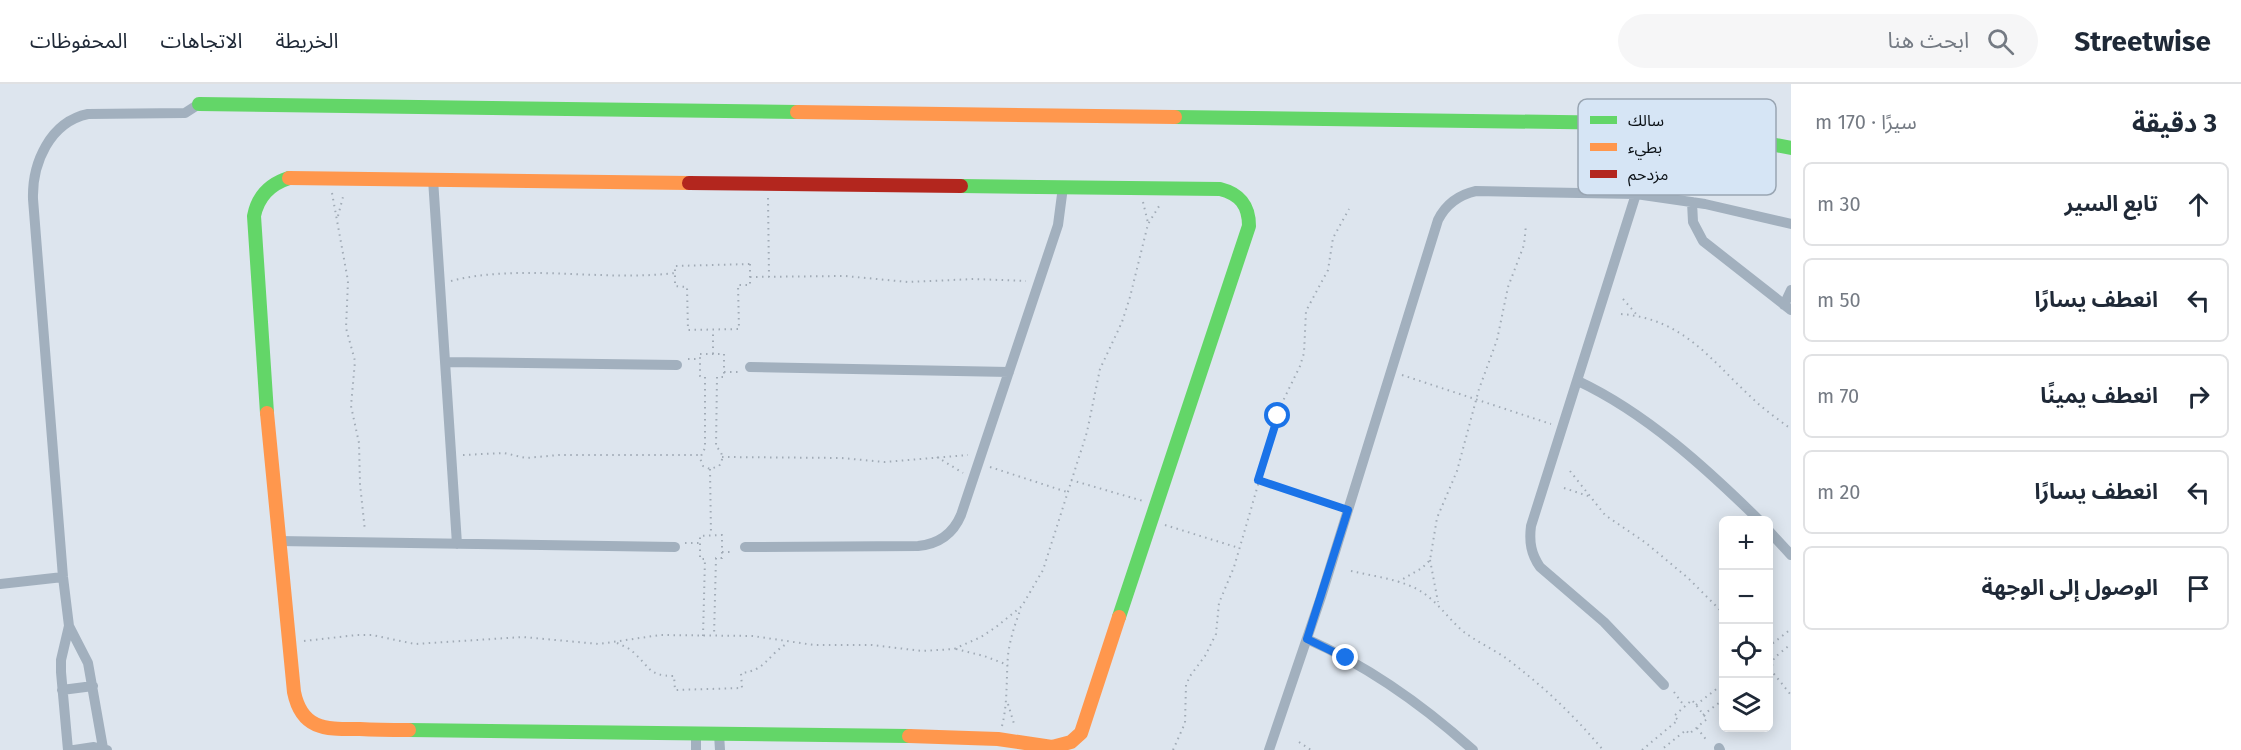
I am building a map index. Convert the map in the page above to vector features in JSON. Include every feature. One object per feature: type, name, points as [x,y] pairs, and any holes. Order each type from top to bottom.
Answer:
[{"type":"street","points":[[68,750],[61,660],[69,626],[63,577],[33,199],[36,171],[55,132],[73,118],[88,114],[185,113],[200,104],[1578,122]]},
{"type":"street","points":[[1776,145],[1791,148]]},
{"type":"street","points":[[330,178],[1140,188],[1228,191],[1242,199],[1250,219],[1245,237],[1081,733],[1071,742],[1058,746],[998,739],[937,736],[328,729],[313,725],[302,714],[295,700],[278,541],[258,299],[254,208],[262,193],[282,180],[330,178]]},
{"type":"street","points":[[432,179],[457,544]]},
{"type":"street","points":[[746,547],[927,545],[942,539],[954,528],[961,515],[1058,225],[1063,187]]},
{"type":"street","points":[[1269,750],[1307,639],[1442,212],[1454,199],[1476,191],[1578,193]]},
{"type":"street","points":[[1636,195],[1531,526],[1532,551],[1546,573],[1604,622],[1664,685]]},
{"type":"street","points":[[1643,195],[1739,210],[1791,224]]},
{"type":"street","points":[[1692,202],[1693,222],[1703,241],[1788,307],[1791,290]]},
{"type":"street","points":[[445,362],[677,365]]},
{"type":"street","points":[[750,367],[1009,372]]},
{"type":"street","points":[[1578,381],[1616,401],[1664,437],[1716,479],[1755,516]]},
{"type":"street","points":[[1773,535],[1791,555]]},
{"type":"street","points":[[278,541],[675,547]]},
{"type":"street","points":[[0,584],[63,577]]},
{"type":"street","points":[[69,626],[86,656],[105,749],[85,747],[74,750]]},
{"type":"street","points":[[1307,639],[1333,650],[1386,683],[1430,714],[1473,750]]},
{"type":"street","points":[[63,690],[93,686]]},
{"type":"street","points":[[696,734],[696,750]]},
{"type":"street","points":[[719,734],[720,750]]},
{"type":"path","points":[[330,178],[348,281],[346,328],[355,361],[351,406],[359,443],[360,484],[367,543]]},
{"type":"path","points":[[337,218],[348,178]]},
{"type":"path","points":[[768,183],[769,277]]},
{"type":"path","points":[[1140,188],[1148,224]]},
{"type":"path","points":[[1173,750],[1185,723],[1186,685],[1205,657],[1216,634],[1219,603],[1239,548],[1282,402],[1304,353],[1306,311],[1328,270],[1332,238],[1348,209]]},
{"type":"path","points":[[1438,603],[1430,560],[1437,518],[1457,471],[1476,399],[1497,340],[1508,287],[1524,244],[1526,225]]},
{"type":"path","points":[[750,264],[750,285],[738,285],[740,329],[688,330],[687,287],[675,286],[675,273],[675,266],[750,264]]},
{"type":"path","points":[[440,284],[472,276],[601,273],[648,276],[675,273]]},
{"type":"path","points":[[750,278],[845,276],[908,282],[974,279],[1039,282]]},
{"type":"path","points":[[1623,299],[1637,315]]},
{"type":"path","points":[[1621,314],[1637,315],[1677,330],[1693,341],[1752,399],[1791,429]]},
{"type":"path","points":[[713,330],[713,354]]},
{"type":"path","points":[[700,455],[705,448],[705,377],[700,376],[700,354],[724,354],[724,377],[717,377],[716,447],[723,457]]},
{"type":"path","points":[[1391,372],[1563,428]]},
{"type":"path","points":[[451,456],[493,453],[526,458],[559,455],[700,455]]},
{"type":"path","points":[[700,455],[703,465],[710,469],[719,466],[723,457]]},
{"type":"path","points":[[723,457],[842,458],[884,462],[938,457],[980,459],[1067,492]]},
{"type":"path","points":[[938,457],[973,480]]},
{"type":"path","points":[[710,469],[711,536]]},
{"type":"path","points":[[1570,471],[1605,515],[1646,543],[1719,609]]},
{"type":"path","points":[[1071,480],[1157,505]]},
{"type":"path","points":[[1258,480],[1348,510]]},
{"type":"path","points":[[1563,488],[1588,496]]},
{"type":"path","points":[[1152,521],[1239,548]]},
{"type":"path","points":[[703,636],[705,559],[700,559],[700,536],[722,535],[722,558],[716,558],[714,636]]},
{"type":"path","points":[[1398,582],[1422,568],[1430,560]]},
{"type":"path","points":[[1351,571],[1398,582],[1419,590],[1438,603],[1462,630],[1543,687],[1583,726],[1603,750]]},
{"type":"path","points":[[998,739],[1007,701],[1012,633],[1022,606]]},
{"type":"path","points":[[1773,643],[1791,629]]},
{"type":"path","points":[[615,642],[635,653],[650,671],[661,676],[674,676],[675,690],[742,688],[741,673],[753,672],[761,668],[774,653],[789,643]]},
{"type":"path","points":[[1773,660],[1791,644]]},
{"type":"path","points":[[954,649],[984,656],[1008,665]]},
{"type":"path","points":[[1773,675],[1791,695]]},
{"type":"path","points":[[1696,705],[1719,687]]},
{"type":"path","points":[[1641,750],[1678,720],[1674,716],[1692,700],[1707,719],[1689,734],[1686,730],[1661,750]]},
{"type":"path","points":[[1007,701],[1019,741]]},
{"type":"path","points":[[1703,715],[1719,703]]},
{"type":"path","points":[[1697,728],[1716,747]]},
{"type":"path","points":[[1299,742],[1311,750]]},
{"type":"traffic: fast","points":[[199,104],[797,112]]},
{"type":"traffic: fast","points":[[1175,117],[1578,122]]},
{"type":"traffic: fast","points":[[1776,145],[1791,148]]},
{"type":"traffic: fast","points":[[267,413],[254,216],[258,202],[266,192],[289,178]]},
{"type":"traffic: fast","points":[[961,186],[1220,189],[1238,197],[1245,206],[1249,226],[1119,617]]},
{"type":"traffic: fast","points":[[409,730],[909,736]]},
{"type":"traffic: slow","points":[[797,112],[1175,117]]},
{"type":"traffic: slow","points":[[289,178],[689,183]]},
{"type":"traffic: slow","points":[[267,413],[294,692],[298,705],[310,721],[327,728],[409,730]]},
{"type":"traffic: slow","points":[[909,736],[998,739],[1052,747],[1071,742],[1081,733],[1119,617]]},
{"type":"traffic: jam","points":[[689,183],[961,186]]},
{"type":"route","points":[[1278,416],[1258,480],[1348,510],[1307,639],[1346,658]]}]
